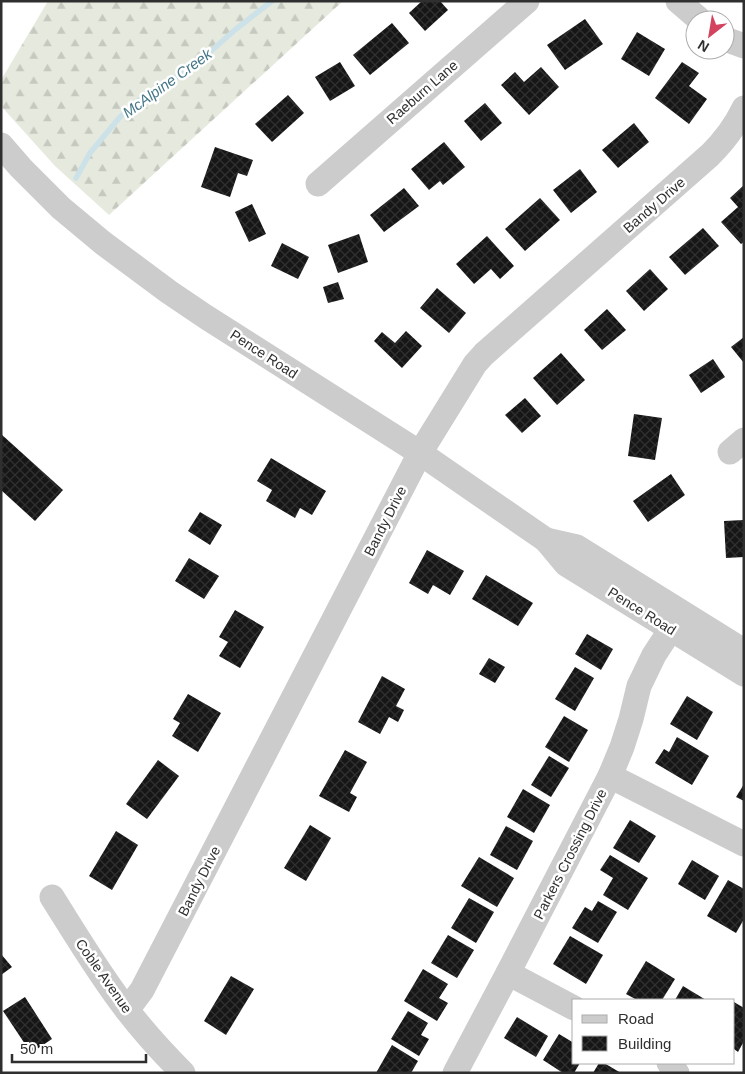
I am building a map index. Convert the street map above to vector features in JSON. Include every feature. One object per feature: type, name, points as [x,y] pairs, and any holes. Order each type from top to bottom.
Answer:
[{"type":"street","name":"Raeburn Lane","points":[[318,184],[527,1]]},
{"type":"street","points":[[678,1],[688,10]]},
{"type":"street","name":"Bandy Drive","points":[[127,1010],[142,990],[420,453],[475,364],[710,155],[726,139],[744,108]]},
{"type":"street","name":"Pence Road","points":[[1,145],[61,208],[103,243],[169,292],[420,453],[546,540],[566,564],[744,674]]},
{"type":"street","name":"Pence Road","points":[[546,540],[577,547],[744,651]]},
{"type":"street","name":"Parkers Crossing Drive","points":[[454,1073],[508,974],[610,776],[622,748],[639,686],[654,655],[671,629]]},
{"type":"street","points":[[610,776],[744,844]]},
{"type":"street","name":"Coble Avenue","points":[[52,897],[94,965],[127,1010],[183,1073]]},
{"type":"street","points":[[508,974],[572,1007]]},
{"type":"green space","points":[[48,1],[343,1],[109,215],[55,166],[1,106],[1,80]]},
{"type":"building","points":[[422,1],[440,1],[448,10],[425,31],[409,13]]},
{"type":"building","points":[[585,19],[603,44],[565,70],[547,45]]},
{"type":"building","points":[[392,23],[409,43],[370,75],[353,55]]},
{"type":"building","points":[[637,32],[665,49],[649,76],[621,59]]},
{"type":"building","points":[[340,62],[355,86],[330,101],[315,77]]},
{"type":"building","points":[[682,62],[699,73],[689,86],[707,99],[689,124],[655,98]]},
{"type":"building","points":[[541,67],[559,87],[529,115],[501,85],[515,72],[524,82]]},
{"type":"building","points":[[288,95],[304,113],[272,142],[255,124]]},
{"type":"building","points":[[485,103],[502,123],[481,141],[464,121]]},
{"type":"building","points":[[634,123],[649,142],[618,168],[602,150]]},
{"type":"building","points":[[444,142],[465,167],[443,185],[440,181],[429,190],[411,169]]},
{"type":"building","points":[[215,147],[253,160],[247,176],[238,173],[230,197],[201,187]]},
{"type":"building","points":[[580,169],[597,192],[571,213],[553,190]]},
{"type":"building","points":[[744,185],[744,242],[741,244],[721,222],[738,207],[730,198]]},
{"type":"building","points":[[404,188],[419,206],[384,232],[370,215]]},
{"type":"building","points":[[540,198],[560,220],[525,251],[505,229]]},
{"type":"building","points":[[252,204],[266,234],[249,242],[235,212]]},
{"type":"building","points":[[703,228],[719,246],[685,275],[669,257]]},
{"type":"building","points":[[359,234],[368,262],[338,273],[328,245]]},
{"type":"building","points":[[487,236],[514,266],[500,279],[491,269],[474,284],[456,264]]},
{"type":"building","points":[[282,243],[309,257],[298,279],[271,266]]},
{"type":"building","points":[[650,269],[668,289],[644,311],[626,291]]},
{"type":"building","points":[[338,282],[344,299],[328,303],[323,287]]},
{"type":"building","points":[[437,288],[466,313],[449,333],[420,308]]},
{"type":"building","points":[[607,309],[626,330],[602,350],[584,330]]},
{"type":"building","points":[[406,331],[422,346],[402,368],[374,341],[382,332],[395,343]]},
{"type":"building","points":[[744,337],[744,363],[731,347]]},
{"type":"building","points":[[561,353],[585,380],[557,405],[533,378]]},
{"type":"building","points":[[713,359],[725,377],[701,393],[689,375]]},
{"type":"building","points":[[525,398],[541,416],[522,433],[505,415]]},
{"type":"building","points":[[634,414],[662,418],[655,460],[628,456]]},
{"type":"building","points":[[1,434],[63,490],[35,521],[1,490]]},
{"type":"building","points":[[271,458],[326,491],[312,515],[300,508],[295,518],[266,501],[272,490],[257,481]]},
{"type":"building","points":[[671,474],[685,495],[648,522],[633,501]]},
{"type":"building","points":[[200,512],[222,525],[210,545],[188,531]]},
{"type":"building","points":[[744,520],[744,557],[726,558],[724,521]]},
{"type":"building","points":[[427,550],[464,571],[450,595],[433,585],[428,594],[409,583]]},
{"type":"building","points":[[189,558],[219,576],[204,599],[175,581]]},
{"type":"building","points":[[486,575],[533,603],[518,626],[472,599]]},
{"type":"building","points":[[235,610],[264,627],[240,668],[219,656],[228,642],[219,637]]},
{"type":"building","points":[[587,634],[613,649],[601,670],[575,654]]},
{"type":"building","points":[[489,658],[505,667],[495,683],[479,674]]},
{"type":"building","points":[[575,667],[594,678],[575,711],[555,699]]},
{"type":"building","points":[[382,676],[405,689],[396,706],[404,710],[398,722],[389,717],[380,734],[358,722]]},
{"type":"building","points":[[188,694],[221,713],[198,752],[172,736],[180,723],[173,719]]},
{"type":"building","points":[[687,696],[713,712],[697,740],[670,724]]},
{"type":"building","points":[[564,716],[588,730],[569,762],[545,747]]},
{"type":"building","points":[[677,737],[709,756],[692,785],[655,763],[664,749],[669,752]]},
{"type":"building","points":[[345,750],[367,762],[350,793],[357,797],[349,812],[319,796]]},
{"type":"building","points":[[549,756],[569,768],[551,797],[531,785]]},
{"type":"building","points":[[158,760],[179,776],[147,819],[126,804]]},
{"type":"building","points":[[744,784],[744,801],[736,797]]},
{"type":"building","points":[[523,789],[550,805],[534,833],[507,817]]},
{"type":"building","points":[[630,820],[656,836],[639,863],[613,848]]},
{"type":"building","points":[[310,825],[331,838],[306,881],[284,868]]},
{"type":"building","points":[[506,826],[533,841],[517,870],[490,855]]},
{"type":"building","points":[[116,831],[138,845],[112,890],[89,876]]},
{"type":"building","points":[[610,855],[648,878],[628,910],[603,895],[613,878],[600,870]]},
{"type":"building","points":[[479,857],[514,878],[497,907],[461,886]]},
{"type":"building","points":[[692,860],[719,876],[705,900],[678,884]]},
{"type":"building","points":[[728,880],[744,889],[744,919],[736,933],[707,916]]},
{"type":"building","points":[[469,898],[494,912],[476,943],[451,928]]},
{"type":"building","points":[[598,901],[617,912],[598,943],[572,928],[585,907],[592,911]]},
{"type":"building","points":[[448,935],[474,950],[457,978],[431,963]]},
{"type":"building","points":[[570,936],[603,955],[586,984],[553,964]]},
{"type":"building","points":[[1,954],[12,967],[1,975]]},
{"type":"building","points":[[646,961],[675,979],[663,999],[635,999],[626,994]]},
{"type":"building","points":[[423,969],[448,984],[439,998],[448,1003],[437,1021],[404,1001]]},
{"type":"building","points":[[231,976],[254,989],[226,1035],[204,1021]]},
{"type":"building","points":[[683,986],[704,999],[676,999]]},
{"type":"building","points":[[25,997],[52,1039],[31,1053],[3,1011]]},
{"type":"building","points":[[735,1003],[744,1008],[744,1041],[738,1052],[735,1050]]},
{"type":"building","points":[[408,1011],[428,1023],[421,1035],[429,1039],[419,1056],[391,1039]]},
{"type":"building","points":[[517,1017],[548,1036],[536,1057],[504,1038]]},
{"type":"building","points":[[559,1034],[572,1042],[572,1064],[579,1064],[574,1073],[563,1073],[543,1060]]},
{"type":"building","points":[[392,1045],[418,1061],[411,1073],[376,1073]]},
{"type":"building","points":[[598,1064],[606,1064],[621,1073],[593,1073]]},
{"type":"waterway","name":"McAlpine Creek","points":[[76,178],[90,153],[119,118],[139,100],[194,66],[236,29],[272,1]]}]
